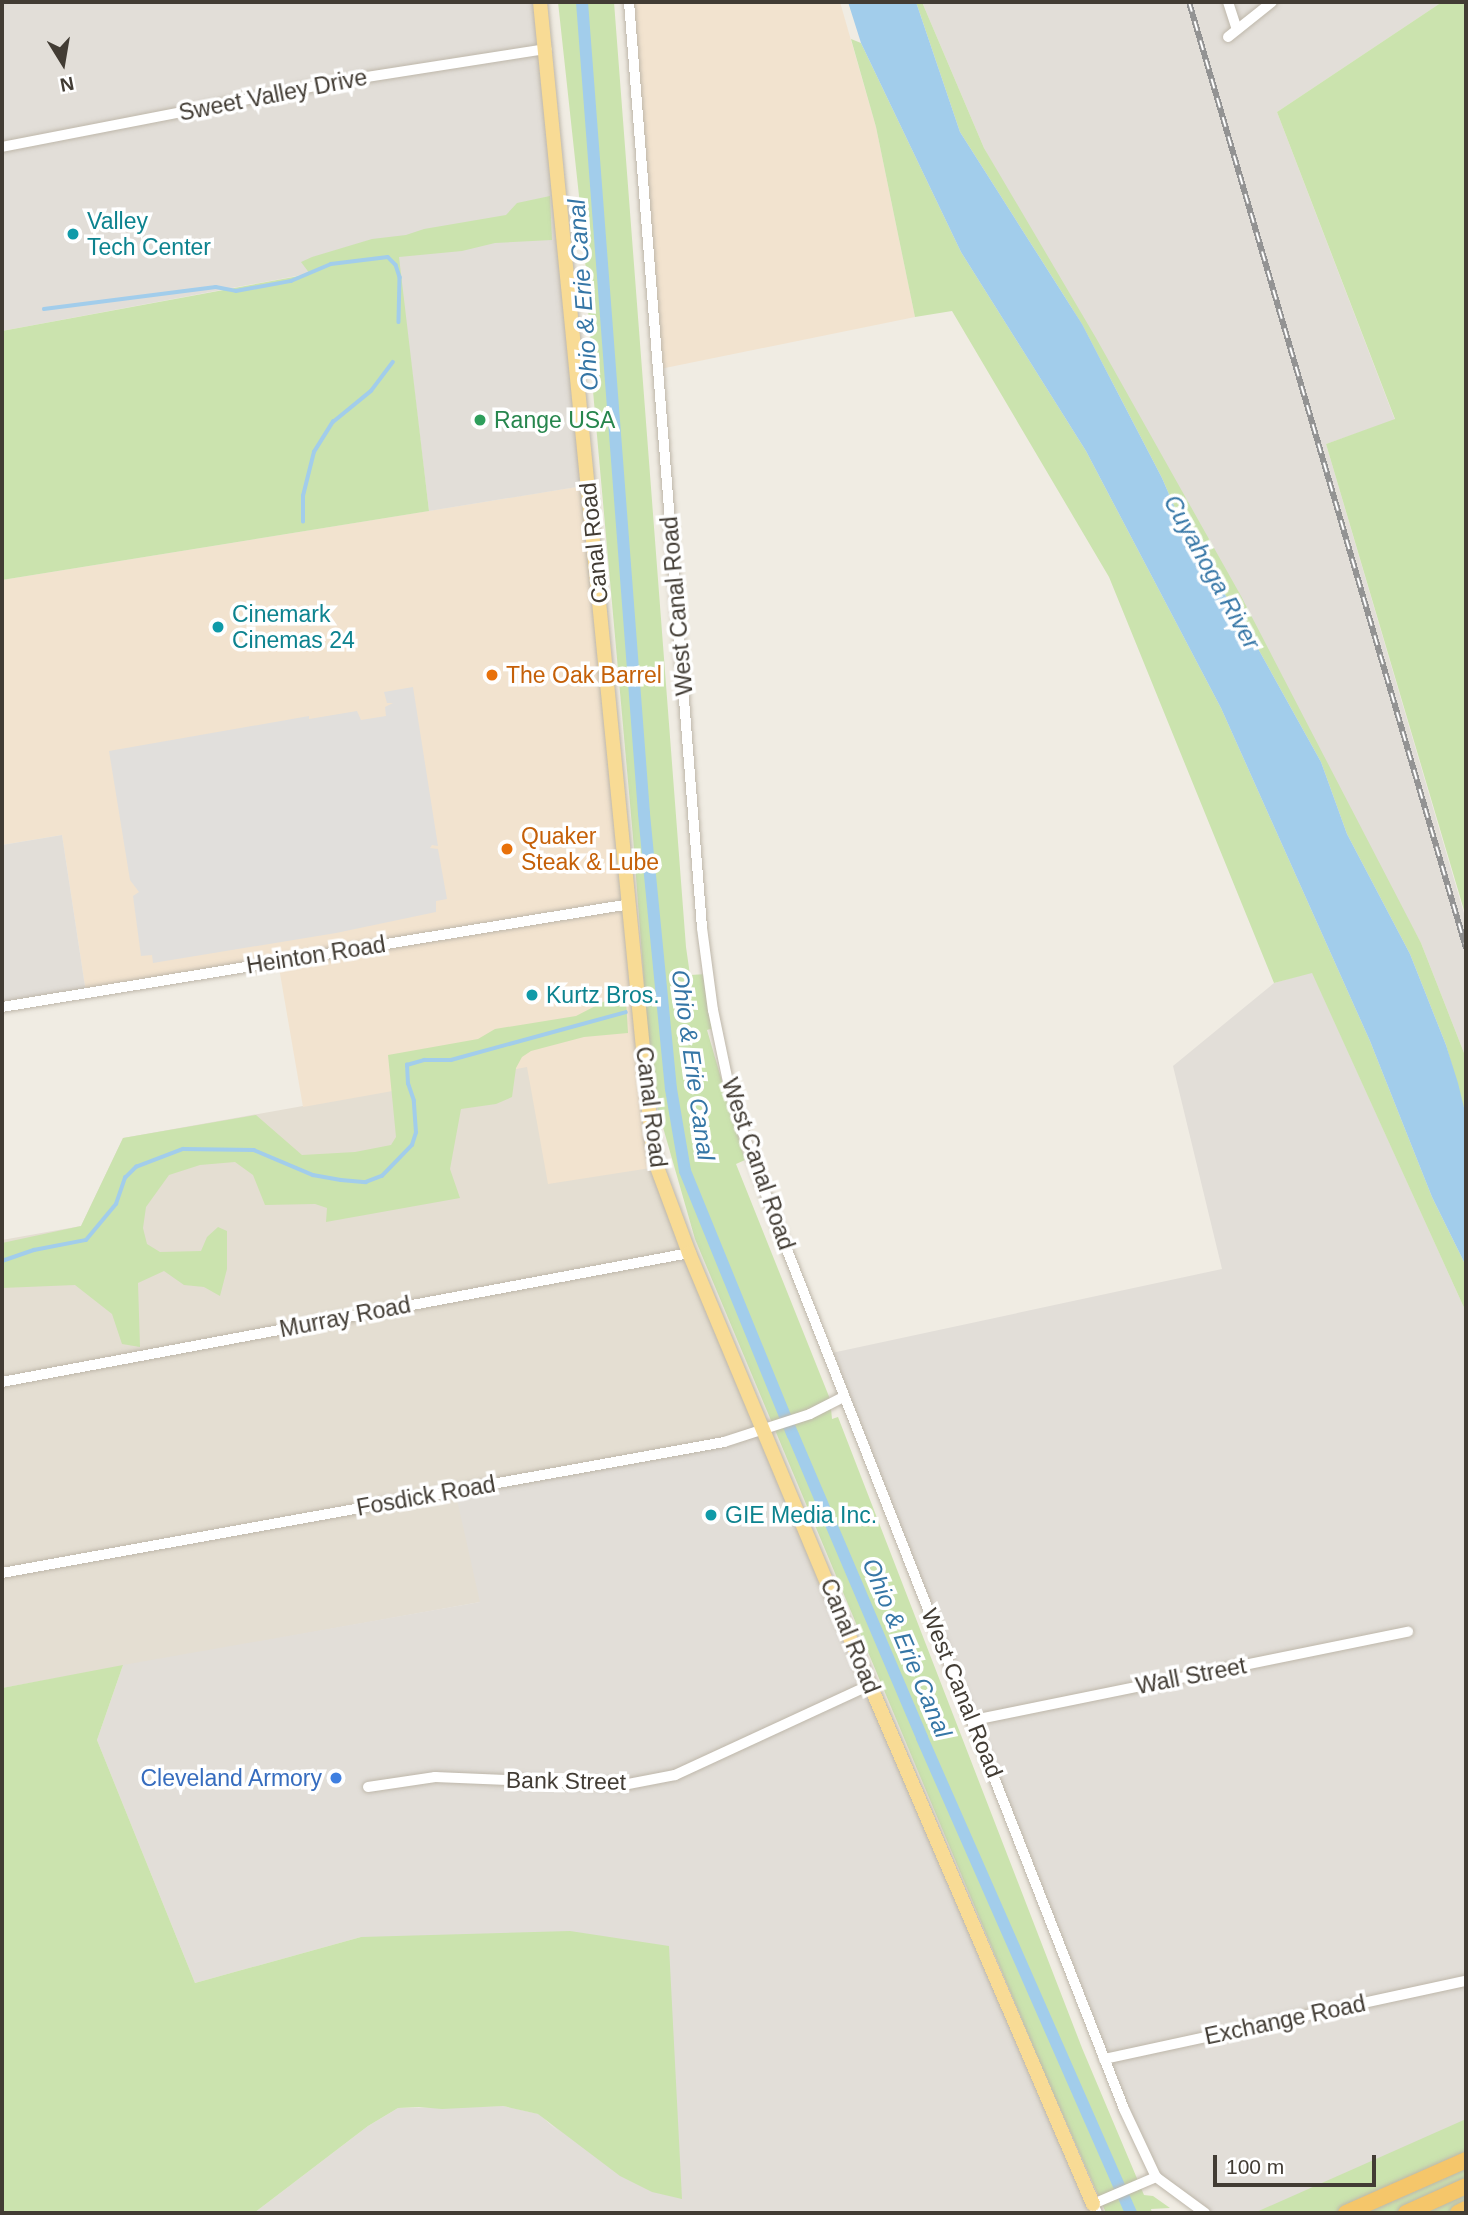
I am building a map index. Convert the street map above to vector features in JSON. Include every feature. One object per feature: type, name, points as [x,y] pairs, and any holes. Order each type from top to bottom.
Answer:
[{"type":"highway","points":[[1346,2213],[1466,2160]]},
{"type":"highway","points":[[1406,2213],[1466,2186]]},
{"type":"highway","points":[[1458,2213],[1466,2209]]},
{"type":"main road","name":"Canal Road","points":[[540,2],[652,1141],[661,1184],[870,1685],[1095,2209]]},
{"type":"street","name":"West Canal Road","points":[[629,2],[702,918],[713,1010],[743,1133],[1104,2059],[1156,2177],[1205,2213]]},
{"type":"street","points":[[1228,2],[1232,34],[1272,2]]},
{"type":"street","name":"Sweet Valley Drive","points":[[2,147],[335,82],[546,49]]},
{"type":"street","name":"Heinton Road","points":[[2,1007],[630,904]]},
{"type":"street","name":"Murray Road","points":[[2,1382],[689,1253]]},
{"type":"street","name":"Fosdick Road","points":[[2,1573],[724,1442],[779,1425],[844,1397]]},
{"type":"street","name":"Wall Street","points":[[974,1720],[1408,1632]]},
{"type":"street","name":"Bank Street","points":[[368,1787],[435,1777],[623,1785],[675,1775],[870,1685]]},
{"type":"street","name":"Exchange Road","points":[[1104,2059],[1466,1981]]},
{"type":"street","points":[[1095,2209],[1118,2194],[1156,2177]]},
{"type":"shaded area","points":[[2,2],[540,2],[589,485],[429,511],[398,257],[2,331]]},
{"type":"shaded area","points":[[633,2],[840,2],[876,127],[915,317],[660,369]]},
{"type":"shaded area","points":[[922,2],[1442,2],[1277,112],[1395,420],[1326,444],[1466,920],[1466,1058],[1421,943],[984,148]]},
{"type":"shaded area","points":[[589,485],[657,1167],[548,1184],[527,1067],[303,1107],[278,962],[86,993],[62,835],[2,845],[2,580]]},
{"type":"shaded area","points":[[413,687],[438,846],[432,845],[430,848],[438,849],[447,899],[436,901],[436,912],[336,933],[153,963],[152,955],[141,956],[133,896],[139,892],[130,880],[109,751],[309,716],[309,719],[357,711],[361,720],[386,716],[385,707],[393,703],[387,703],[384,692]]},
{"type":"shaded area","points":[[62,835],[86,993],[2,1007],[2,845]]},
{"type":"shaded area","points":[[1312,972],[1466,1312],[1466,2159],[1340,2213],[1205,2213],[1156,2177],[827,1354],[1222,1269],[1173,1066],[1274,983]]},
{"type":"shaded area","points":[[527,1066],[657,1167],[765,1430],[480,1602],[2,1688],[2,1240],[81,1226],[123,1138]]},
{"type":"shaded area","points":[[765,1430],[1097,2213],[254,2213],[368,2126],[398,2108],[503,2106],[539,2114],[559,2132],[361,1937],[195,1983],[97,1740],[123,1665],[480,1602],[455,1491]]},
{"type":"green space","points":[[558,2],[614,2],[686,947],[690,975],[707,974],[714,1028],[707,1030],[745,1160],[736,1164],[830,1399],[832,1419],[838,1417],[1082,2048],[1144,2195],[1153,2196],[1170,2208],[1151,2209],[1152,2213],[1106,2213],[1041,2065],[695,1239],[652,1089],[633,837],[593,391],[584,242]]},
{"type":"green space","points":[[916,2],[922,2],[984,148],[1096,338],[1241,596],[1421,943],[1466,1058],[1466,1116],[1446,1045],[1410,954],[1347,834],[1321,762],[1251,636],[1184,529],[1162,478],[1082,324],[960,132]]},
{"type":"green space","points":[[1442,2],[1466,2],[1466,917],[1326,444],[1395,419],[1277,112]]},
{"type":"green space","points":[[851,39],[861,43],[961,252],[1086,451],[1221,708],[1370,1041],[1432,1197],[1466,1266],[1466,1312],[1312,973],[1274,983],[1109,577],[952,311],[915,317],[876,127]]},
{"type":"green space","points":[[550,196],[552,240],[495,243],[462,251],[399,257],[429,511],[2,580],[2,331],[310,274],[301,262],[312,257],[372,239],[506,215],[517,203]]},
{"type":"green space","points":[[626,999],[628,1033],[584,1037],[531,1051],[522,1057],[516,1068],[512,1097],[496,1104],[461,1109],[450,1169],[460,1198],[326,1222],[327,1208],[315,1204],[265,1205],[253,1175],[235,1162],[200,1165],[169,1175],[146,1207],[143,1228],[147,1244],[160,1252],[201,1251],[207,1237],[218,1227],[227,1231],[227,1269],[220,1296],[204,1287],[184,1285],[164,1271],[138,1283],[140,1347],[122,1344],[112,1314],[75,1285],[2,1288],[2,1243],[81,1226],[123,1138],[256,1115],[302,1155],[355,1152],[391,1145],[396,1137],[388,1055],[478,1039],[495,1029],[576,1016],[607,1000]]},
{"type":"green space","points":[[123,1665],[97,1740],[195,1983],[361,1937],[570,1931],[669,1946],[682,2199],[652,2192],[620,2176],[538,2114],[503,2106],[442,2109],[419,2107],[398,2108],[368,2126],[254,2213],[2,2213],[2,1688]]},
{"type":"green space","points":[[1466,2119],[1466,2213],[1254,2213]]},
{"type":"water","points":[[848,2],[916,2],[960,132],[1082,324],[1162,478],[1184,529],[1251,636],[1321,762],[1347,834],[1410,954],[1458,1083],[1466,1116],[1466,1266],[1432,1197],[1370,1041],[1221,708],[1086,451],[961,252],[861,43]]},
{"type":"waterway","name":"Ohio & Erie Canal","points":[[582,2],[644,814],[671,1089],[685,1171],[793,1435],[922,1738],[1131,2213]]},
{"type":"waterway","points":[[44,309],[216,287],[236,291],[291,281],[331,264],[388,257],[396,265],[400,277],[399,322]]},
{"type":"waterway","points":[[303,522],[303,496],[314,452],[333,422],[371,391],[393,362]]},
{"type":"waterway","points":[[2,1261],[34,1250],[86,1240],[116,1204],[125,1178],[136,1167],[183,1149],[254,1150],[313,1175],[341,1180],[366,1182],[382,1176],[412,1145],[416,1133],[414,1101],[408,1084],[407,1065],[424,1060],[451,1060],[626,1012]]},
{"type":"railway","points":[[1189,2],[1466,948]]},
{"type":"place","name":"Valley Tech Center","points":[[73,234]]},
{"type":"place","name":"Range USA","points":[[480,420]]},
{"type":"place","name":"Cinemark Cinemas 24","points":[[218,627]]},
{"type":"place","name":"The Oak Barrel","points":[[492,675]]},
{"type":"place","name":"Quaker Steak & Lube","points":[[507,849]]},
{"type":"place","name":"Kurtz Bros.","points":[[532,995]]},
{"type":"place","name":"GIE Media Inc.","points":[[711,1515]]},
{"type":"place","name":"Cleveland Armory","points":[[336,1778]]},
{"type":"water label","name":"Cuyahoga River","points":[[1212,572]]}]
